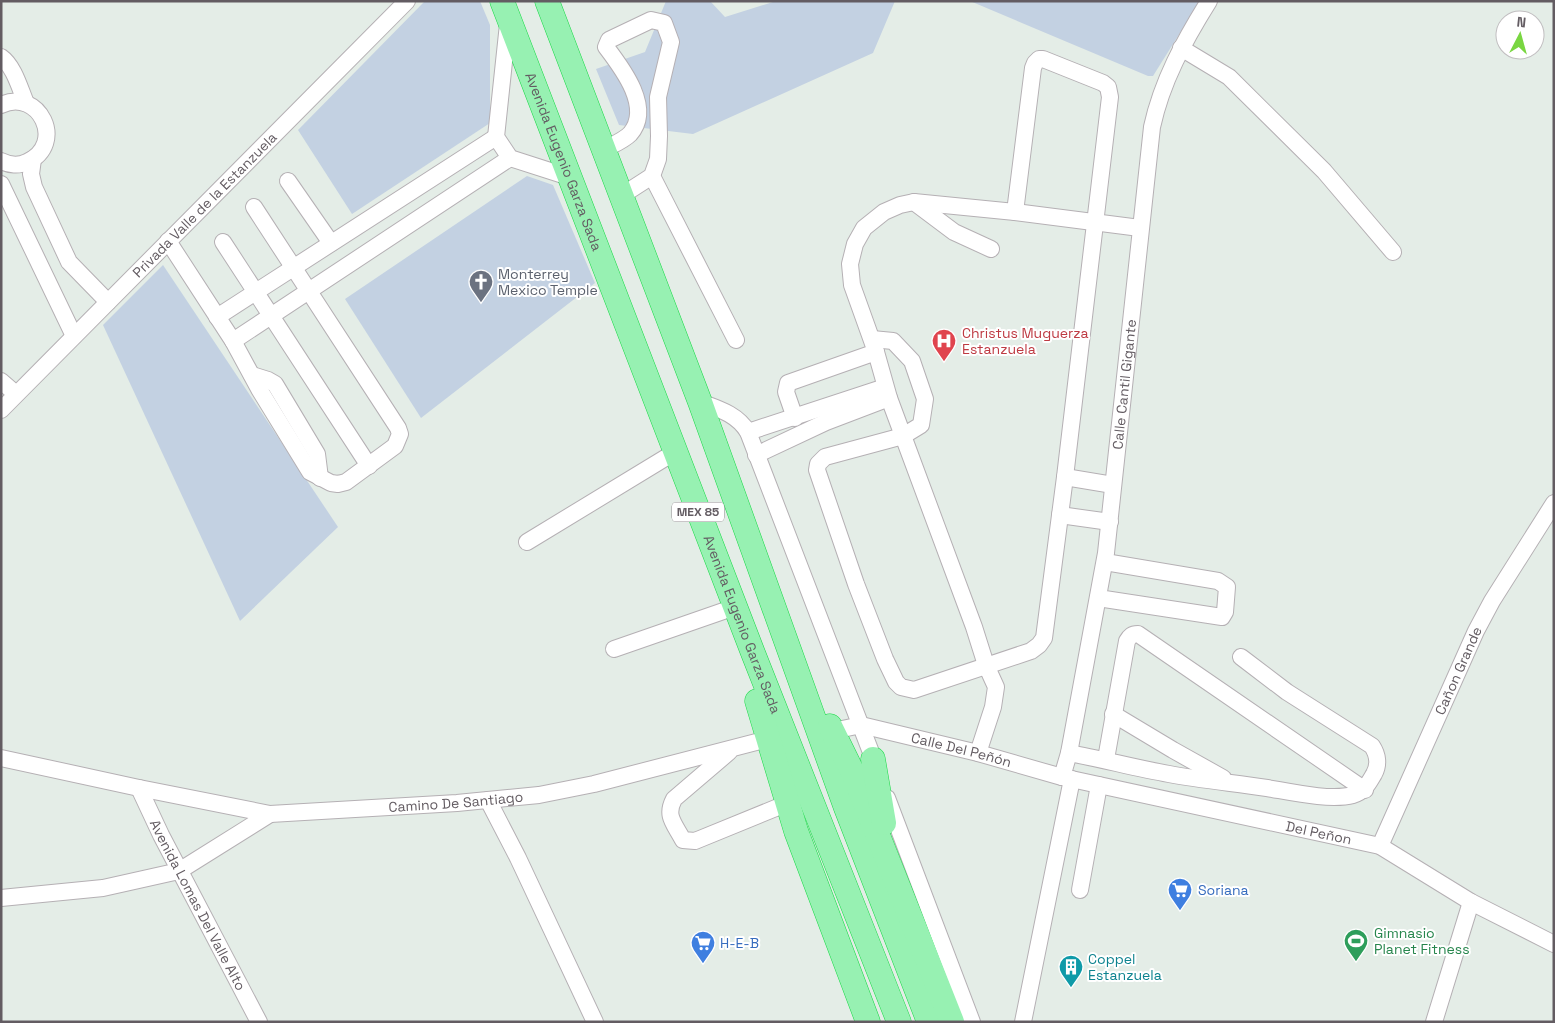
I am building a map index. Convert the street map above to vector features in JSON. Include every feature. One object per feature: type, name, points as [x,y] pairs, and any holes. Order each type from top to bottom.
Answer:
[{"type":"highway","name":"MEX 85","points":[[546,1],[700,402],[846,808],[929,1022]]},
{"type":"highway","name":"Avenida Eugenio Garza Sada","points":[[505,10],[752,653],[899,1022]]},
{"type":"highway","points":[[752,653],[750,673],[796,831],[868,1022]]},
{"type":"highway","points":[[797,671],[833,731],[854,775],[952,1022]]},
{"type":"highway","points":[[873,759],[892,871]]},
{"type":"street","name":"Privada Valle de la Estanzuela","points":[[1,410],[407,1]]},
{"type":"street","name":"Calle Cantil Gigante","points":[[1023,1022],[1067,778],[1068,753],[1105,562],[1140,228],[1156,106],[1181,48],[1209,1]]},
{"type":"street","points":[[505,10],[496,137],[510,158],[570,177]]},
{"type":"street","points":[[603,150],[630,134],[636,124],[638,112],[633,86],[606,47],[609,40],[651,20],[664,23],[671,42],[658,97],[658,159],[652,176],[621,196]]},
{"type":"street","points":[[1181,48],[1229,77],[1324,171],[1393,252]]},
{"type":"street","points":[[1,57],[4,58],[11,69],[26,103]]},
{"type":"street","points":[[795,418],[786,392],[788,383],[874,346],[893,341],[912,362],[925,399],[921,425],[903,436],[826,457],[818,464],[822,485],[856,584],[885,659],[896,682],[901,687],[914,690],[922,688],[1031,650],[1039,645],[1044,638],[1096,224],[1110,92],[1103,83],[1043,59],[1039,59],[1035,63],[1015,212]]},
{"type":"street","points":[[1,105],[16,102],[26,103],[34,108],[46,124],[47,134],[41,152],[34,159],[15,165],[1,161]]},
{"type":"street","points":[[636,124],[659,127]]},
{"type":"street","points":[[217,317],[496,137]]},
{"type":"street","points":[[233,341],[510,158]]},
{"type":"street","points":[[34,159],[31,174],[34,187],[69,262],[108,302]]},
{"type":"street","points":[[652,176],[736,340]]},
{"type":"street","points":[[288,181],[331,243]]},
{"type":"street","points":[[1,184],[74,336]]},
{"type":"street","points":[[978,754],[993,707],[996,687],[986,666],[971,619],[887,392],[874,346],[852,286],[850,264],[855,244],[864,228],[884,212],[900,205],[914,202],[1015,212],[1096,224],[1140,228]]},
{"type":"street","points":[[914,202],[954,232],[991,249]]},
{"type":"street","points":[[168,241],[233,341],[310,472],[331,483],[346,482],[395,446],[400,434],[398,428],[254,207]]},
{"type":"street","points":[[223,242],[369,466]]},
{"type":"street","points":[[46,278],[69,262]]},
{"type":"street","points":[[1,381],[16,394]]},
{"type":"street","points":[[748,432],[887,392]]},
{"type":"street","points":[[756,455],[887,392]]},
{"type":"street","points":[[700,402],[728,413],[743,425],[748,432],[861,725],[972,1022]]},
{"type":"street","points":[[527,542],[675,452]]},
{"type":"street","points":[[1065,478],[1114,484]]},
{"type":"street","name":"Cañon Grande","points":[[1380,846],[1476,631],[1492,601],[1554,503]]},
{"type":"street","points":[[1060,515],[1110,522]]},
{"type":"street","points":[[1098,598],[1222,617],[1225,612],[1227,587],[1218,581],[1105,562]]},
{"type":"street","points":[[614,649],[734,606]]},
{"type":"street","points":[[1106,759],[1127,641],[1130,636],[1138,634],[1365,790]]},
{"type":"street","points":[[1068,753],[1106,759],[1169,774],[1302,794],[1341,797],[1365,790],[1376,770],[1378,760],[1376,751],[1372,746],[1287,692],[1241,657]]},
{"type":"street","points":[[1113,714],[1231,783]]},
{"type":"street","points":[[833,731],[861,725]]},
{"type":"street","name":"Calle Del Peñón","points":[[861,725],[1067,778]]},
{"type":"street","name":"Camino De Santiago","points":[[1,758],[270,814],[457,804],[539,795],[594,784],[768,739]]},
{"type":"street","points":[[732,749],[674,799],[669,808],[670,815],[683,840],[695,841],[788,803]]},
{"type":"street","points":[[1169,774],[1173,750]]},
{"type":"street","name":"Del Peñon","points":[[1067,778],[1380,846],[1470,902],[1554,944]]},
{"type":"street","points":[[1080,890],[1099,785]]},
{"type":"street","name":"Avenida Lomas Del Valle Alto","points":[[139,788],[179,871],[260,1022]]},
{"type":"street","points":[[488,800],[518,858],[595,1022]]},
{"type":"street","points":[[1,898],[103,888],[179,871],[270,814]]},
{"type":"street","points":[[1434,1022],[1470,902]]},
{"type":"shaded area","points":[[425,1],[480,1],[490,25],[490,123],[352,214],[298,130]]},
{"type":"shaded area","points":[[666,1],[710,1],[725,17],[776,1],[895,1],[873,53],[693,134],[619,125],[596,69],[645,52]]},
{"type":"shaded area","points":[[970,1],[1200,1],[1153,76],[1148,76]]},
{"type":"shaded area","points":[[527,176],[553,185],[595,283],[421,418],[345,299]]},
{"type":"shaded area","points":[[163,265],[338,527],[240,621],[103,325]]},
{"type":"place","name":"Monterrey Mexico Temple","points":[[481,303]]},
{"type":"place","name":"Christus Muguerza Estanzuela","points":[[944,362]]},
{"type":"place","name":"Soriana","points":[[1180,911]]},
{"type":"place","name":"Gimnasio Planet Fitness","points":[[1356,962]]},
{"type":"place","name":"H-E-B","points":[[703,964]]},
{"type":"place","name":"Coppel Estanzuela","points":[[1071,988]]}]
